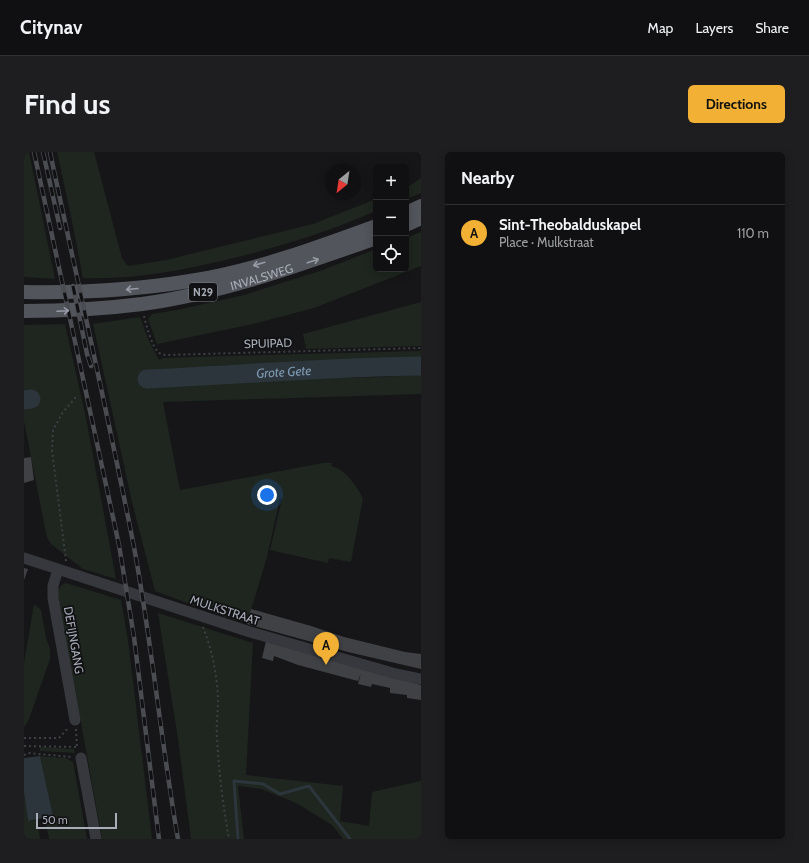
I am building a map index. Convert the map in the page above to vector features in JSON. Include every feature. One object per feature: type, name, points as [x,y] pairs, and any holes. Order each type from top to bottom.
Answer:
[{"type":"main road","points":[[409,212],[421,206]]},
{"type":"main road","points":[[409,224],[421,218]]},
{"type":"main road","name":"INVALSWEG","points":[[24,292],[95,292],[191,281],[237,271],[308,250],[373,227]]},
{"type":"main road","name":"INVALSWEG","points":[[24,310],[53,311],[98,309],[144,304],[192,295],[313,261],[373,239]]},
{"type":"street","name":"MULKSTRAAT","points":[[24,558],[250,632],[396,674],[421,679]]},
{"type":"street","name":"DEFIJNGANG","points":[[62,570],[53,586],[53,598],[75,718]]},
{"type":"street","points":[[81,758],[96,839]]},
{"type":"path","name":"SPUIPAD","points":[[144,313],[146,327],[151,339],[159,352],[165,355],[421,348]]},
{"type":"path","points":[[62,570],[52,450],[53,430],[63,412],[76,397]]},
{"type":"path","points":[[196,614],[203,627],[209,644],[215,670],[218,699],[217,737],[220,774],[229,839]]},
{"type":"path","points":[[24,738],[59,738],[75,718]]},
{"type":"path","points":[[24,755],[28,753],[81,758],[76,747],[75,718]]},
{"type":"path","points":[[24,746],[76,747]]},
{"type":"path","points":[[28,747],[28,753]]},
{"type":"shaded area","points":[[24,152],[29,152],[55,279],[24,277]]},
{"type":"shaded area","points":[[57,152],[94,152],[122,258],[128,266],[166,260],[313,224],[373,200],[373,212],[306,238],[252,253],[178,270],[140,276],[102,278],[83,278]]},
{"type":"shaded area","points":[[421,178],[421,193],[409,198],[409,186]]},
{"type":"shaded area","points":[[421,232],[421,266],[409,271],[409,237]]},
{"type":"shaded area","points":[[373,250],[373,272],[406,272],[314,308],[253,324],[157,344],[148,319],[152,314],[244,295],[323,270]]},
{"type":"shaded area","points":[[421,302],[421,346],[306,349],[303,334]]},
{"type":"shaded area","points":[[139,317],[159,360],[163,358],[190,357],[421,351],[421,361],[202,369],[156,373],[151,372],[144,376],[145,383],[153,385],[204,380],[386,377],[421,374],[421,394],[163,402],[180,490],[323,463],[332,463],[331,466],[346,474],[363,498],[351,562],[329,558],[328,563],[270,550],[282,499],[280,498],[267,557],[247,623],[225,617],[155,591],[132,502],[93,324]]},
{"type":"shaded area","points":[[65,324],[86,418],[116,579],[83,569],[51,544],[47,537],[45,528],[24,421],[24,410],[36,406],[30,393],[24,393],[24,325]]},
{"type":"shaded area","points":[[66,583],[121,600],[128,640],[152,839],[102,839],[57,600],[61,585]]},
{"type":"shaded area","points":[[34,604],[41,610],[46,638],[50,649],[50,659],[29,719],[24,727],[24,663]]},
{"type":"shaded area","points":[[158,613],[253,643],[246,775],[343,786],[340,821],[369,826],[372,792],[421,781],[421,839],[343,839],[332,825],[296,803],[261,789],[238,786],[244,839],[191,839],[178,739]]},
{"type":"shaded area","points":[[40,747],[74,749],[75,753],[40,751]]},
{"type":"shaded area","points":[[40,756],[66,758],[73,762],[87,839],[49,839],[45,818],[53,816]]},
{"type":"shaded area","points":[[40,756],[53,816],[28,821],[24,792],[24,758]]},
{"type":"shaded area","points":[[24,792],[28,821],[37,820],[40,839],[24,839]]},
{"type":"building","points":[[31,457],[34,480],[24,483],[24,458]]},
{"type":"building","points":[[24,568],[28,569],[24,580]]},
{"type":"building","points":[[251,609],[344,637],[405,652],[421,654],[421,669],[348,652],[247,624]]},
{"type":"building","points":[[266,641],[421,685],[421,700],[407,698],[407,695],[390,693],[390,688],[372,684],[371,687],[358,684],[361,673],[358,681],[298,665],[274,656],[273,661],[262,658]]},
{"type":"waterway","name":"Grote Gete","points":[[147,379],[318,369],[421,366]]},
{"type":"waterway","name":"Grote Gete","points":[[24,400],[31,399]]},
{"type":"waterway","points":[[238,839],[234,781],[263,784],[280,794],[309,786],[350,839]]},
{"type":"railway","points":[[34,152],[119,545],[134,637],[159,839]]},
{"type":"railway","points":[[43,152],[60,228]]},
{"type":"railway","points":[[50,152],[134,547],[178,839]]},
{"type":"railway","points":[[73,286],[87,354],[91,366]]},
{"type":"place","name":"Sint-Theobalduskapel","points":[[326,665]]}]
